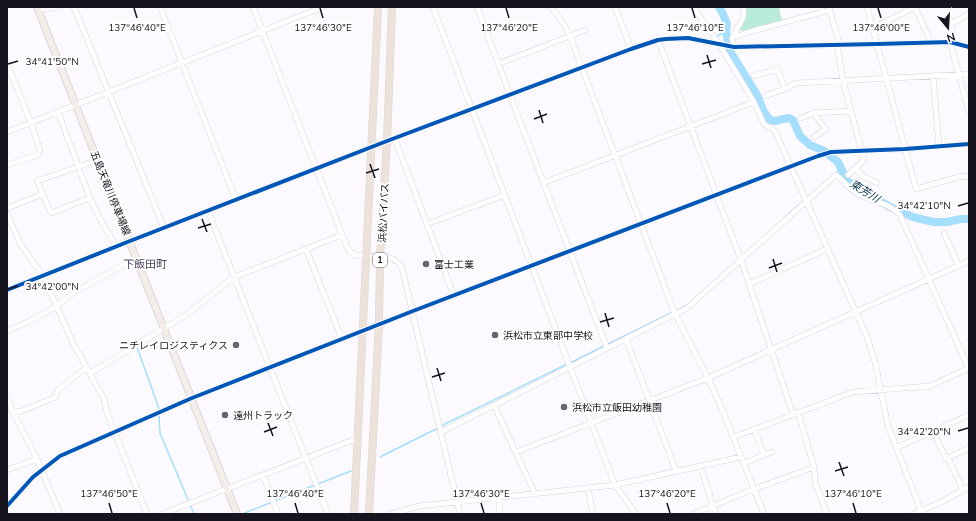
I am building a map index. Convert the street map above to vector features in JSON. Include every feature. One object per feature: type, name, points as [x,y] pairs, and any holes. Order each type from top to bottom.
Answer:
[{"type":"highway","name":"浜松バイパス","points":[[354,514],[378,7]]},
{"type":"highway","name":"浜松バイパス","points":[[369,514],[379,324],[380,256],[391,140],[392,7]]},
{"type":"main road","name":"五島天竜川停車場線","points":[[38,9],[237,514]]},
{"type":"street","points":[[38,9],[59,7]]},
{"type":"street","points":[[74,7],[110,92],[164,228]]},
{"type":"street","points":[[160,7],[236,200]]},
{"type":"street","points":[[253,7],[350,252],[355,255],[367,257],[380,256],[392,258],[399,263],[404,274],[460,514]]},
{"type":"street","points":[[7,132],[323,7]]},
{"type":"street","points":[[433,7],[615,485],[636,514]]},
{"type":"street","points":[[477,7],[607,348]]},
{"type":"street","points":[[551,7],[564,24],[570,36],[676,314],[708,378],[734,437],[764,514]]},
{"type":"street","points":[[615,7],[631,49]]},
{"type":"street","points":[[693,7],[722,45],[754,102],[764,124],[775,131],[856,311],[872,352],[888,426],[922,513]]},
{"type":"street","points":[[733,46],[732,38],[743,18],[744,7]]},
{"type":"street","points":[[867,7],[916,189],[962,176],[969,177]]},
{"type":"street","points":[[873,28],[905,10],[915,7],[931,43]]},
{"type":"street","points":[[732,38],[829,8],[838,45],[843,81],[864,160],[848,175]]},
{"type":"street","points":[[969,14],[952,22],[950,42],[969,112]]},
{"type":"street","points":[[498,64],[585,30]]},
{"type":"street","points":[[7,290],[317,168],[582,67],[658,40],[666,38],[688,38],[733,46],[950,42],[968,46]]},
{"type":"street","points":[[658,40],[741,260],[770,349],[814,467],[815,482],[827,514]]},
{"type":"street","points":[[7,63],[31,123],[40,151],[38,155],[7,165]]},
{"type":"street","points":[[754,76],[777,69],[785,89]]},
{"type":"street","points":[[765,96],[785,89],[796,83],[969,74]]},
{"type":"street","points":[[933,76],[939,146]]},
{"type":"street","points":[[543,183],[754,102]]},
{"type":"street","points":[[801,118],[813,113],[851,111]]},
{"type":"street","points":[[58,112],[90,198],[116,246]]},
{"type":"street","points":[[813,113],[826,129],[814,137]]},
{"type":"street","points":[[391,140],[427,224],[454,296]]},
{"type":"street","points":[[8,505],[33,477],[60,456],[115,431],[192,398],[379,324],[818,156],[831,152],[905,149],[969,144]]},
{"type":"street","points":[[90,198],[51,213],[37,181],[98,160]]},
{"type":"street","points":[[856,168],[861,175],[877,183]]},
{"type":"street","points":[[441,432],[687,308],[836,175],[847,187],[857,193],[895,209],[900,215],[969,368],[930,386],[853,392],[734,437]]},
{"type":"street","points":[[7,208],[43,194]]},
{"type":"street","points":[[427,224],[505,195]]},
{"type":"street","points":[[208,210],[328,514]]},
{"type":"street","points":[[7,214],[21,245],[43,276],[74,345],[104,399],[107,412],[148,514]]},
{"type":"street","points":[[944,233],[958,265]]},
{"type":"street","points":[[90,373],[164,329],[234,277],[342,235]]},
{"type":"street","points":[[306,249],[342,339]]},
{"type":"street","points":[[748,284],[827,249]]},
{"type":"street","points":[[7,330],[30,321],[57,306],[73,293],[136,258]]},
{"type":"street","points":[[516,452],[708,378],[969,260]]},
{"type":"street","points":[[626,339],[676,471]]},
{"type":"street","points":[[13,412],[56,397],[57,390],[87,367]]},
{"type":"street","points":[[7,398],[42,469],[60,514]]},
{"type":"street","points":[[494,405],[535,494]]},
{"type":"street","points":[[896,448],[969,415]]},
{"type":"street","points":[[754,429],[764,455]]},
{"type":"street","points":[[933,431],[963,490]]},
{"type":"street","points":[[162,514],[358,438]]},
{"type":"street","points":[[946,459],[969,448]]},
{"type":"street","points":[[744,463],[772,452]]},
{"type":"street","points":[[391,514],[419,506],[457,501],[499,498],[615,485],[741,457]]},
{"type":"street","points":[[7,470],[37,459]]},
{"type":"street","points":[[700,466],[716,514]]},
{"type":"street","points":[[693,514],[754,489],[814,467]]},
{"type":"street","points":[[263,475],[278,514]]},
{"type":"street","points":[[914,514],[922,513],[969,487]]},
{"type":"street","points":[[588,488],[593,514]]},
{"type":"street","points":[[499,498],[500,514]]},
{"type":"green space","points":[[746,7],[779,7],[782,20],[742,31],[739,29],[745,19]]},
{"type":"waterway","name":"東芳川","points":[[719,7],[727,24],[726,32],[730,51],[756,93],[764,112],[770,120],[775,121],[788,118],[793,120],[800,136],[810,145],[824,151],[838,162],[847,181],[890,207],[913,217],[933,222],[969,219]]},
{"type":"waterway","points":[[717,36],[726,32]]},
{"type":"waterway","points":[[835,174],[842,168]]},
{"type":"waterway","points":[[784,218],[803,201]]},
{"type":"waterway","points":[[676,311],[687,305]]},
{"type":"waterway","points":[[608,344],[673,312]]},
{"type":"waterway","points":[[570,363],[604,346]]},
{"type":"waterway","points":[[137,347],[159,411]]},
{"type":"waterway","points":[[441,426],[567,364]]},
{"type":"waterway","points":[[159,415],[160,433],[194,514]]},
{"type":"waterway","points":[[380,457],[438,428]]},
{"type":"waterway","points":[[318,484],[351,471]]},
{"type":"waterway","points":[[242,514],[315,485]]},
{"type":"cycle path","points":[[7,290],[387,141],[658,40],[688,38],[734,47],[950,42],[969,47]]},
{"type":"cycle path","points":[[7,506],[33,477],[60,456],[192,398],[413,311],[818,156],[831,152],[905,149],[969,144]]},
{"type":"place","name":"富士工業","points":[[426,264]]},
{"type":"place","name":"浜松市立東部中学校","points":[[495,335]]},
{"type":"place","name":"ニチレイロジスティクス","points":[[236,345]]},
{"type":"place","name":"浜松市立飯田幼稚園","points":[[564,407]]},
{"type":"place","name":"遠州トラック","points":[[225,415]]},
{"type":"district","name":"下飯田町","points":[[145,264]]}]
